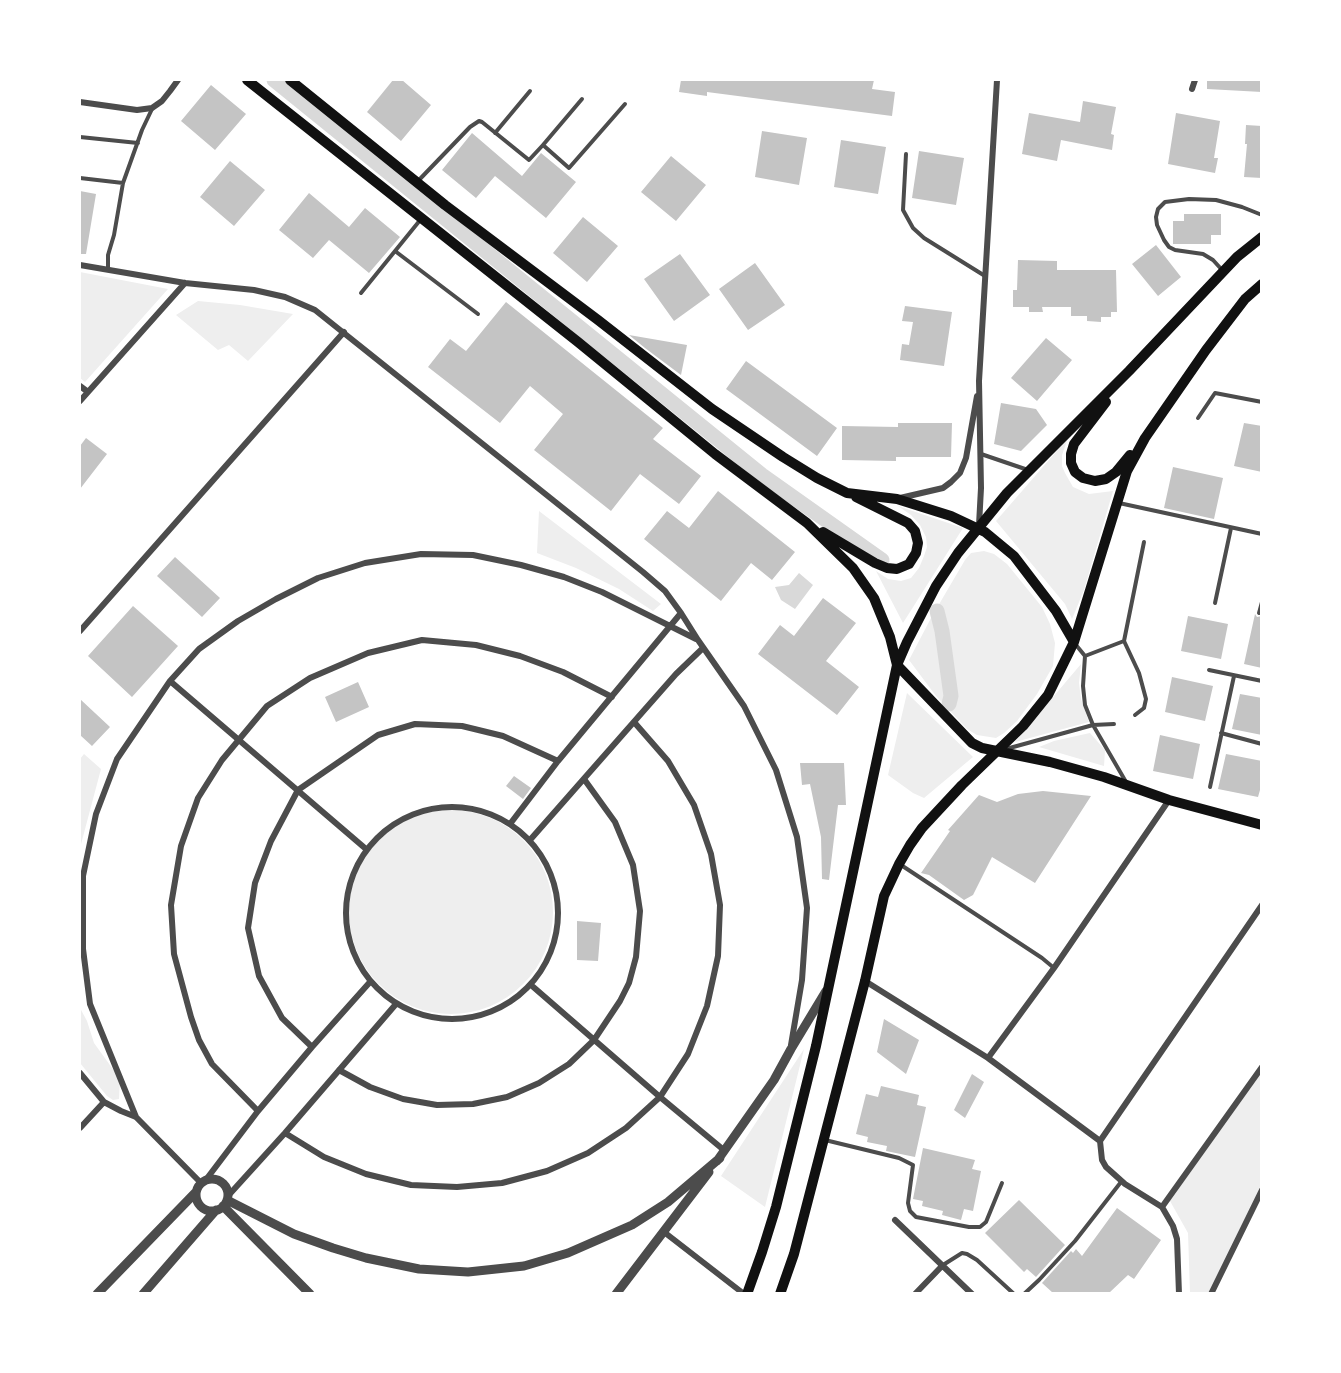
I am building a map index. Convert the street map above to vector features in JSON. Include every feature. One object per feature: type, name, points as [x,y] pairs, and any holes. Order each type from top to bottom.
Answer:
[{"type":"main road","points":[[247,80],[716,454],[807,523],[875,563],[897,569],[909,564],[916,553],[918,543],[915,531],[908,523],[818,478],[712,409],[417,183],[290,80]]},
{"type":"main road","points":[[745,1293],[762,1252],[776,1207],[816,1046],[897,665],[907,642],[936,586],[958,553],[1007,493],[1130,370],[1237,257],[1262,237]]},
{"type":"main road","points":[[1130,370],[1074,444],[1071,464],[1075,472],[1083,477],[1095,481],[1106,479],[1116,472],[1145,438],[1210,351],[1245,298],[1262,284]]},
{"type":"main road","points":[[780,1293],[794,1254],[885,896],[899,864],[922,828],[962,785],[1023,726],[1048,695],[1074,642],[1127,471],[1145,438]]},
{"type":"main road","points":[[848,493],[897,499],[951,516],[979,528],[1014,556],[1056,611],[1074,642]]},
{"type":"main road","points":[[807,523],[853,568],[874,598],[890,637],[897,665],[972,743],[982,748],[1050,762],[1104,777],[1169,800],[1261,821]]},
{"type":"street","points":[[80,102],[136,110],[152,108],[162,101],[178,80]]},
{"type":"street","points":[[979,528],[981,488],[979,381],[997,80]]},
{"type":"street","points":[[1192,89],[1195,80]]},
{"type":"street","points":[[80,265],[185,283],[254,290],[285,297],[315,310],[664,591],[744,706],[776,770],[797,837],[807,908],[802,980],[791,1049]]},
{"type":"street","points":[[80,401],[185,283]]},
{"type":"street","points":[[80,631],[344,332]]},
{"type":"street","points":[[897,499],[943,488],[960,473],[966,458],[979,381]]},
{"type":"street","points":[[80,386],[88,392]]},
{"type":"street","points":[[201,1185],[135,1117],[90,1004],[83,949],[83,876],[96,813],[117,759],[170,681],[199,650],[238,621],[276,599],[318,578],[365,563],[421,554],[473,555],[553,574],[602,591],[698,640]]},
{"type":"street","points":[[510,824],[558,761],[681,613]]},
{"type":"street","points":[[258,1111],[212,1064],[199,1040],[190,1017],[174,954],[171,905],[181,846],[198,798],[238,739],[267,706],[310,678],[368,653],[422,640],[476,645],[520,656],[563,672],[612,697]]},
{"type":"street","points":[[530,840],[676,674],[703,648]]},
{"type":"street","points":[[170,681],[366,849]]},
{"type":"street","points":[[285,1133],[324,1157],[366,1174],[411,1185],[457,1188],[502,1183],[547,1171],[588,1153],[626,1128],[660,1097],[688,1054],[708,1006],[718,956],[720,904],[711,854],[694,805],[668,761],[634,722]]},
{"type":"street","points":[[312,1047],[282,1018],[259,976],[248,928],[255,883],[271,841],[298,790],[378,735],[415,724],[462,726],[503,736],[558,761]]},
{"type":"street","points":[[339,1070],[370,1087],[403,1099],[438,1105],[473,1104],[507,1096],[539,1083],[569,1064],[594,1040],[629,983],[636,957],[640,911],[633,865],[615,822],[584,779]]},
{"type":"street","points":[[988,1058],[1054,968],[1169,800]]},
{"type":"street","points":[[460,807],[486,812],[510,824],[530,840],[549,870],[555,886],[559,912],[553,947],[546,963],[531,985],[508,1004],[481,1015],[452,1020],[423,1016],[396,1004],[370,982],[357,962],[348,940],[345,916],[347,892],[354,869],[366,849],[385,830],[408,816],[433,808],[460,807]]},
{"type":"street","points":[[1179,1293],[1177,1239],[1173,1226],[1162,1207],[1122,1181],[1106,1167],[1102,1160],[1100,1141],[1262,905]]},
{"type":"street","points":[[865,981],[988,1058],[1100,1141]]},
{"type":"street","points":[[97,1293],[201,1185],[258,1111],[370,982]]},
{"type":"street","points":[[531,985],[723,1154]]},
{"type":"street","points":[[616,1293],[723,1154],[774,1080],[829,987]]},
{"type":"street","points":[[143,1293],[396,1004]]},
{"type":"street","points":[[1162,1207],[1262,1067]]},
{"type":"street","points":[[80,1073],[104,1102],[135,1117]]},
{"type":"street","points":[[80,1128],[104,1102]]},
{"type":"street","points":[[223,1203],[226,1188],[219,1181],[210,1179],[201,1185],[197,1201],[207,1209],[223,1203],[294,1234],[366,1258],[419,1269],[468,1272],[524,1266],[568,1252],[632,1225],[668,1202],[723,1154]]},
{"type":"street","points":[[1210,1293],[1262,1190]]},
{"type":"street","points":[[223,1203],[310,1293]]},
{"type":"street","points":[[895,1220],[972,1293]]},
{"type":"street","points":[[664,1232],[745,1293]]},
{"type":"street","points":[[915,1293],[942,1266]]},
{"type":"lane","points":[[495,132],[530,91]]},
{"type":"lane","points":[[417,183],[470,127],[479,121],[529,160],[582,99]]},
{"type":"lane","points":[[543,145],[569,168],[625,104]]},
{"type":"lane","points":[[108,270],[108,255],[123,183],[152,108]]},
{"type":"lane","points":[[80,137],[138,143]]},
{"type":"lane","points":[[906,154],[903,210],[913,228],[924,238],[986,276]]},
{"type":"lane","points":[[80,178],[123,183]]},
{"type":"lane","points":[[1223,272],[1213,260],[1203,254],[1169,247],[1157,225],[1158,208],[1165,202],[1189,199],[1216,200],[1262,215]]},
{"type":"lane","points":[[361,293],[422,219]]},
{"type":"lane","points":[[395,251],[478,314]]},
{"type":"lane","points":[[1198,418],[1215,393],[1262,402]]},
{"type":"lane","points":[[980,454],[1030,471]]},
{"type":"lane","points":[[1117,503],[1262,534]]},
{"type":"lane","points":[[1215,603],[1231,528]]},
{"type":"lane","points":[[1135,716],[1144,708],[1146,699],[1139,673],[1124,641],[1144,542]]},
{"type":"lane","points":[[1259,614],[1262,602]]},
{"type":"lane","points":[[1085,656],[1124,641]]},
{"type":"lane","points":[[1074,642],[1085,656],[1083,686],[1085,705],[1093,725],[1128,785]]},
{"type":"lane","points":[[1209,670],[1262,681]]},
{"type":"lane","points":[[1210,787],[1234,676]]},
{"type":"lane","points":[[997,751],[1093,725],[1114,724]]},
{"type":"lane","points":[[1221,733],[1262,744]]},
{"type":"lane","points":[[899,864],[1054,968]]},
{"type":"lane","points":[[824,1140],[899,1158],[914,1165],[908,1203],[910,1211],[916,1217],[980,1227],[986,1222],[1002,1183]]},
{"type":"lane","points":[[1024,1293],[1075,1241],[1122,1181]]},
{"type":"lane","points":[[942,1266],[962,1253],[967,1254],[1014,1293]]},
{"type":"shaded area","points":[[80,272],[168,289],[85,382],[80,378]]},
{"type":"shaded area","points":[[198,301],[293,314],[248,361],[229,345],[218,350],[176,315]]},
{"type":"shaded area","points":[[1068,438],[1062,455],[1062,466],[1073,487],[1089,494],[1113,491],[1084,590],[1072,619],[1065,604],[996,521]]},
{"type":"shaded area","points":[[898,506],[963,528],[903,623],[876,571],[888,579],[901,581],[911,578],[919,568],[927,547],[926,537],[920,525]]},
{"type":"shaded area","points":[[539,511],[661,604],[653,611],[619,589],[576,568],[537,553]]},
{"type":"shaded area","points":[[984,551],[994,554],[1007,564],[1042,607],[1055,643],[1053,666],[1037,694],[1017,721],[996,738],[977,735],[967,729],[936,696],[909,660],[965,560],[971,553]]},
{"type":"shaded area","points":[[799,573],[813,585],[795,609],[781,600],[775,587],[789,585]]},
{"type":"shaded area","points":[[1081,664],[1079,683],[1081,699],[1089,722],[1015,742]]},
{"type":"shaded area","points":[[907,693],[973,757],[924,798],[888,775]]},
{"type":"shaded area","points":[[1090,733],[1105,750],[1104,766],[1039,747],[1054,741]]},
{"type":"shaded area","points":[[84,754],[101,769],[80,848],[80,759]]},
{"type":"shaded area","points":[[441,810],[461,810],[481,814],[499,822],[516,833],[530,847],[549,882],[553,912],[549,942],[541,960],[530,977],[516,991],[481,1010],[461,1014],[441,1014],[421,1010],[403,1002],[386,991],[372,977],[353,942],[349,922],[349,902],[353,882],[361,864],[372,847],[386,833],[421,814]]},
{"type":"shaded area","points":[[80,1008],[94,1043],[120,1079],[119,1099],[113,1100],[107,1096],[80,1063]]},
{"type":"shaded area","points":[[804,1049],[765,1207],[721,1176]]},
{"type":"shaded area","points":[[1261,1071],[1261,1188],[1210,1293],[1190,1293],[1188,1233],[1170,1201]]},
{"type":"building","points":[[393,80],[402,80],[431,105],[401,141],[367,112]]},
{"type":"building","points":[[681,80],[874,80],[872,89],[895,92],[892,116],[707,92],[707,96],[679,92]]},
{"type":"building","points":[[1207,80],[1262,80],[1262,92],[1207,89]]},
{"type":"building","points":[[211,85],[246,114],[215,150],[181,121]]},
{"type":"building","points":[[1083,101],[1116,107],[1111,134],[1114,135],[1112,150],[1061,140],[1057,161],[1022,154],[1029,113],[1080,122]]},
{"type":"building","points":[[1176,113],[1220,121],[1214,158],[1218,158],[1215,173],[1168,164]]},
{"type":"building","points":[[1246,125],[1262,126],[1262,178],[1244,177]]},
{"type":"building","points":[[762,131],[807,138],[799,185],[755,177]]},
{"type":"building","points":[[472,133],[522,176],[541,153],[576,182],[546,218],[495,176],[476,198],[442,170]]},
{"type":"building","points":[[841,140],[886,147],[878,194],[834,187]]},
{"type":"building","points":[[919,151],[964,158],[956,205],[912,198]]},
{"type":"building","points":[[671,156],[706,185],[676,221],[641,192]]},
{"type":"building","points":[[230,161],[265,190],[234,226],[200,197]]},
{"type":"building","points":[[80,191],[96,194],[86,254],[80,254]]},
{"type":"building","points":[[309,193],[349,227],[365,208],[400,237],[369,273],[329,240],[313,258],[279,230]]},
{"type":"building","points":[[1184,214],[1221,214],[1221,235],[1211,235],[1211,244],[1173,244],[1173,221],[1184,221]]},
{"type":"building","points":[[583,217],[618,246],[587,282],[553,253]]},
{"type":"building","points":[[1156,245],[1181,277],[1158,296],[1132,264]]},
{"type":"building","points":[[680,254],[710,295],[674,321],[644,279]]},
{"type":"building","points":[[1018,260],[1057,261],[1057,270],[1116,270],[1117,312],[1111,312],[1111,317],[1101,317],[1101,322],[1087,321],[1087,316],[1071,316],[1071,307],[1042,307],[1043,312],[1029,312],[1029,307],[1013,307],[1013,290],[1017,290]]},
{"type":"building","points":[[755,263],[785,305],[748,330],[719,289]]},
{"type":"building","points":[[506,302],[663,428],[653,439],[701,476],[679,504],[640,474],[611,511],[534,450],[563,414],[530,386],[500,423],[428,367],[450,339],[466,351]]},
{"type":"building","points":[[905,306],[952,312],[944,366],[900,360],[902,344],[909,345],[913,322],[902,321]]},
{"type":"building","points":[[629,335],[687,345],[681,375],[645,348]]},
{"type":"building","points":[[1046,338],[1072,360],[1037,401],[1011,378]]},
{"type":"building","points":[[746,361],[837,428],[817,456],[726,389]]},
{"type":"building","points":[[1001,403],[1036,409],[1047,425],[1021,451],[994,444]]},
{"type":"building","points":[[898,423],[952,423],[951,457],[896,457],[896,461],[842,460],[842,426],[898,427]]},
{"type":"building","points":[[1244,423],[1262,426],[1262,472],[1234,466]]},
{"type":"building","points":[[86,438],[107,454],[80,489],[80,446]]},
{"type":"building","points":[[1173,467],[1223,478],[1214,519],[1164,508]]},
{"type":"building","points":[[718,491],[795,552],[772,580],[751,563],[721,601],[644,539],[667,511],[689,528]]},
{"type":"building","points":[[175,557],[220,598],[202,617],[157,576]]},
{"type":"building","points":[[823,598],[856,623],[826,661],[859,687],[837,715],[758,654],[780,625],[794,636]]},
{"type":"building","points":[[133,606],[178,646],[132,697],[88,656]]},
{"type":"building","points":[[1255,614],[1257,617],[1262,616],[1262,668],[1244,664]]},
{"type":"building","points":[[1188,616],[1228,624],[1221,659],[1181,651]]},
{"type":"building","points":[[1172,677],[1213,686],[1205,721],[1165,712]]},
{"type":"building","points":[[358,682],[369,707],[336,722],[325,697]]},
{"type":"building","points":[[1240,694],[1262,698],[1262,735],[1232,729]]},
{"type":"building","points":[[80,699],[110,727],[92,746],[80,735]]},
{"type":"building","points":[[1160,735],[1200,744],[1193,779],[1153,771]]},
{"type":"building","points":[[1226,754],[1262,761],[1262,783],[1258,797],[1218,789]]},
{"type":"building","points":[[800,763],[844,763],[846,805],[838,805],[829,880],[822,879],[821,837],[810,784],[802,785]]},
{"type":"building","points":[[514,776],[531,788],[523,799],[506,786]]},
{"type":"building","points":[[1043,791],[1091,796],[1035,883],[992,857],[973,895],[964,900],[929,875],[921,873],[950,831],[948,830],[979,795],[997,802],[1018,794]]},
{"type":"building","points":[[577,921],[601,923],[598,961],[577,960]]},
{"type":"building","points":[[884,1019],[919,1040],[906,1074],[877,1052]]},
{"type":"building","points":[[972,1074],[984,1082],[965,1118],[954,1110]]},
{"type":"building","points":[[881,1086],[919,1095],[917,1105],[926,1107],[915,1157],[886,1151],[887,1146],[867,1142],[868,1137],[856,1134],[866,1094],[878,1097]]},
{"type":"building","points":[[923,1148],[975,1160],[972,1169],[981,1171],[973,1211],[964,1209],[961,1220],[942,1215],[943,1211],[922,1206],[923,1201],[913,1199]]},
{"type":"building","points":[[1019,1200],[1065,1245],[1036,1277],[1027,1269],[1024,1272],[985,1233]]},
{"type":"building","points":[[1117,1208],[1161,1240],[1134,1279],[1128,1275],[1109,1293],[1053,1293],[1042,1283],[1071,1251],[1073,1253],[1076,1249],[1082,1256]]},
{"type":"waterway","points":[[274,80],[762,475],[882,560]]},
{"type":"waterway","points":[[937,611],[951,696],[949,704]]}]
